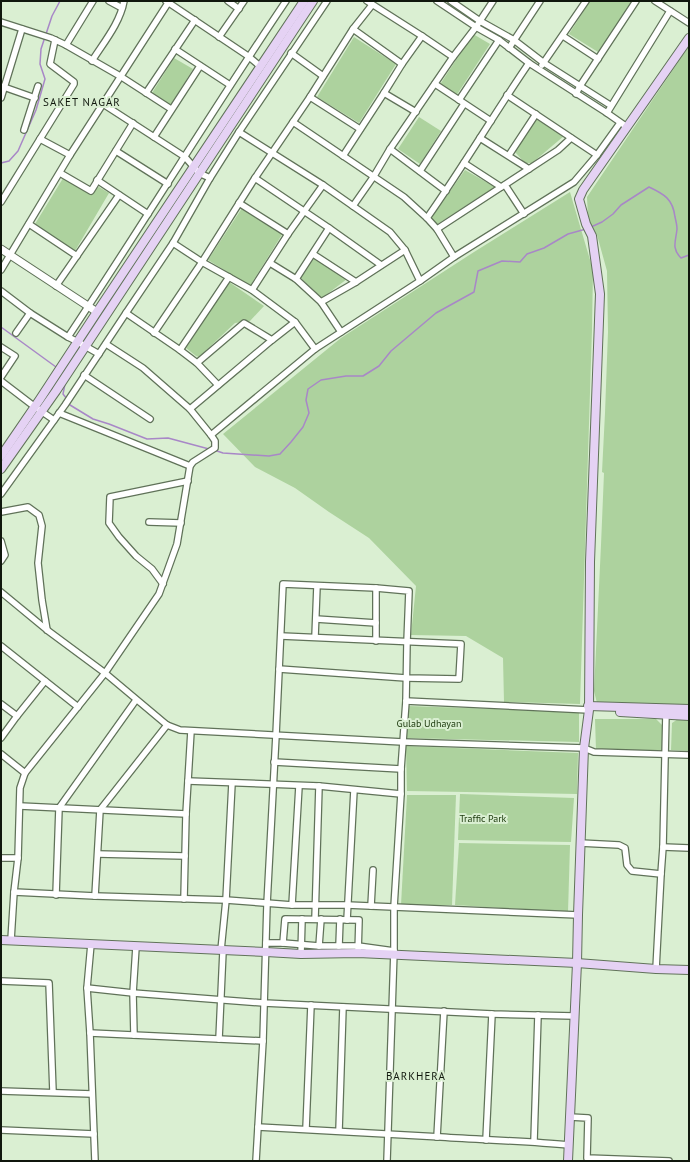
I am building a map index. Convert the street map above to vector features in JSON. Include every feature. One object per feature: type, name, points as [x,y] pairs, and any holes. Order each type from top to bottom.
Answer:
[{"type":"main road","points":[[1,469],[64,369],[264,68],[304,1]]},
{"type":"main road","points":[[264,68],[313,1]]},
{"type":"main road","points":[[568,1161],[577,963],[584,748],[588,708],[591,554],[600,294],[592,236],[586,224],[579,200],[580,195],[623,125],[689,38]]},
{"type":"main road","points":[[82,344],[97,312],[197,170]]},
{"type":"main road","points":[[1,456],[38,410]]},
{"type":"main road","points":[[588,708],[666,712],[689,716]]},
{"type":"main road","points":[[666,712],[689,709]]},
{"type":"main road","points":[[1,940],[301,954],[358,950],[689,970]]},
{"type":"street","points":[[66,45],[93,1]]},
{"type":"street","points":[[109,1],[122,8]]},
{"type":"street","points":[[92,61],[116,24],[124,1]]},
{"type":"street","points":[[228,1],[239,9]]},
{"type":"street","points":[[219,37],[244,1]]},
{"type":"street","points":[[68,337],[168,184],[248,56],[286,1]]},
{"type":"street","points":[[1,494],[65,405],[106,344],[172,243],[210,178],[278,72],[326,1]]},
{"type":"street","points":[[211,435],[315,349],[420,281],[454,257],[574,182],[623,125],[539,70],[499,40],[476,27],[437,1]]},
{"type":"street","points":[[450,1],[480,21],[514,40],[544,63],[610,105]]},
{"type":"street","points":[[353,206],[374,176],[390,149],[493,1]]},
{"type":"street","points":[[509,48],[540,1]]},
{"type":"street","points":[[539,70],[586,1]]},
{"type":"street","points":[[576,94],[636,1]]},
{"type":"street","points":[[654,1],[689,23]]},
{"type":"street","points":[[1,270],[70,155],[167,2],[264,68],[278,72]]},
{"type":"street","points":[[154,333],[202,262],[255,178],[310,97],[369,3],[422,36],[453,58]]},
{"type":"street","points":[[606,113],[670,11]]},
{"type":"street","points":[[146,94],[195,20]]},
{"type":"street","points":[[1,22],[39,34],[66,45],[120,76],[171,109]]},
{"type":"street","points":[[1,98],[3,87],[22,29]]},
{"type":"street","points":[[352,29],[402,64]]},
{"type":"street","points":[[343,156],[402,64],[422,36]]},
{"type":"street","points":[[563,36],[598,59]]},
{"type":"street","points":[[1,202],[74,84],[74,82],[50,64],[53,39]]},
{"type":"street","points":[[459,100],[499,40]]},
{"type":"street","points":[[175,49],[230,85]]},
{"type":"street","points":[[291,53],[323,76]]},
{"type":"street","points":[[427,218],[529,63]]},
{"type":"street","points":[[154,137],[200,66]]},
{"type":"street","points":[[435,84],[491,121]]},
{"type":"street","points":[[24,130],[38,86]]},
{"type":"street","points":[[3,87],[35,98]]},
{"type":"street","points":[[384,94],[416,112]]},
{"type":"street","points":[[507,95],[597,155]]},
{"type":"street","points":[[310,97],[360,129]]},
{"type":"street","points":[[103,104],[185,157],[197,170],[210,178]]},
{"type":"street","points":[[420,171],[464,104]]},
{"type":"street","points":[[509,155],[536,114]]},
{"type":"street","points":[[293,122],[404,196],[437,229],[454,257]]},
{"type":"street","points":[[60,173],[91,191],[133,123]]},
{"type":"street","points":[[240,132],[323,185],[390,232],[405,250],[420,281]]},
{"type":"street","points":[[480,138],[529,169]]},
{"type":"street","points":[[437,229],[558,150],[571,138]]},
{"type":"street","points":[[40,139],[70,155]]},
{"type":"street","points":[[390,149],[446,190]]},
{"type":"street","points":[[116,151],[168,184]]},
{"type":"street","points":[[464,163],[503,186],[524,214]]},
{"type":"street","points":[[255,178],[329,228],[381,266]]},
{"type":"street","points":[[97,180],[148,214]]},
{"type":"street","points":[[252,290],[288,234],[323,185]]},
{"type":"street","points":[[56,286],[119,195]]},
{"type":"street","points":[[239,203],[288,234]]},
{"type":"street","points":[[29,224],[77,256]]},
{"type":"street","points":[[296,279],[329,228]]},
{"type":"street","points":[[172,243],[252,290],[295,322],[315,349]]},
{"type":"street","points":[[1,249],[97,312]]},
{"type":"street","points":[[321,302],[356,282],[405,250]]},
{"type":"street","points":[[312,254],[356,282]]},
{"type":"street","points":[[270,263],[296,279],[321,302],[341,332]]},
{"type":"street","points":[[180,350],[229,277]]},
{"type":"street","points":[[1,291],[30,313],[68,337],[99,354]]},
{"type":"street","points":[[16,333],[30,313]]},
{"type":"street","points":[[126,313],[197,363],[218,385]]},
{"type":"street","points":[[190,409],[295,322]]},
{"type":"street","points":[[197,363],[244,323],[272,340]]},
{"type":"street","points":[[11,940],[18,858],[20,788],[25,773],[105,673],[159,594],[177,544],[192,464],[214,448],[215,441],[190,409],[143,368],[106,344]]},
{"type":"street","points":[[1,347],[15,356],[1,377]]},
{"type":"street","points":[[84,375],[150,419]]},
{"type":"street","points":[[1,381],[38,410],[54,420]]},
{"type":"street","points":[[59,412],[192,464]]},
{"type":"street","points":[[163,584],[152,569],[136,556],[110,523],[110,497],[188,481]]},
{"type":"street","points":[[1,512],[28,508],[39,515],[42,526],[38,563],[42,600],[48,630]]},
{"type":"street","points":[[149,522],[182,523]]},
{"type":"street","points":[[1,541],[5,555],[1,561]]},
{"type":"street","points":[[256,1161],[263,1041],[267,904],[283,584],[410,591],[406,701],[394,907],[394,953],[387,1161]]},
{"type":"street","points":[[315,637],[317,586]]},
{"type":"street","points":[[376,588],[376,641]]},
{"type":"street","points":[[1,592],[105,673],[167,725],[180,730],[403,742],[584,748],[594,752],[689,755]]},
{"type":"street","points":[[316,619],[376,622]]},
{"type":"street","points":[[279,669],[406,678],[459,679],[461,644],[281,636]]},
{"type":"street","points":[[1,646],[78,706]]},
{"type":"street","points":[[1,738],[45,681]]},
{"type":"street","points":[[56,895],[59,808],[136,700]]},
{"type":"street","points":[[406,701],[588,708]]},
{"type":"street","points":[[1,704],[17,716]]},
{"type":"street","points":[[656,969],[663,847],[666,712]]},
{"type":"street","points":[[94,896],[100,810],[167,725]]},
{"type":"street","points":[[184,899],[186,814],[191,731]]},
{"type":"street","points":[[1,754],[25,773]]},
{"type":"street","points":[[274,762],[401,769]]},
{"type":"street","points":[[188,781],[319,786],[401,794]]},
{"type":"street","points":[[219,1039],[222,950],[232,783]]},
{"type":"street","points":[[292,905],[299,786]]},
{"type":"street","points":[[319,786],[315,904],[318,919],[320,946]]},
{"type":"street","points":[[347,920],[354,790]]},
{"type":"street","points":[[20,806],[186,814]]},
{"type":"street","points":[[580,844],[619,845],[625,848],[627,865],[632,871],[661,874]]},
{"type":"street","points":[[663,847],[689,848]]},
{"type":"street","points":[[98,854],[185,856]]},
{"type":"street","points":[[1,858],[18,858]]},
{"type":"street","points":[[371,906],[373,870]]},
{"type":"street","points":[[14,892],[56,895],[226,900],[292,905],[347,905],[578,914]]},
{"type":"street","points":[[266,943],[339,946],[358,950],[359,920],[284,919],[283,943]]},
{"type":"street","points":[[301,954],[302,919]]},
{"type":"street","points":[[339,946],[340,920]]},
{"type":"street","points":[[91,944],[87,988],[95,1161]]},
{"type":"street","points":[[134,1035],[133,992],[136,947]]},
{"type":"street","points":[[1,981],[49,983],[53,1092]]},
{"type":"street","points":[[87,988],[264,1003],[492,1014],[574,1016]]},
{"type":"street","points":[[306,1129],[311,1005]]},
{"type":"street","points":[[339,1131],[343,1007]]},
{"type":"street","points":[[437,1137],[444,1011]]},
{"type":"street","points":[[486,1140],[492,1014]]},
{"type":"street","points":[[534,1141],[538,1015]]},
{"type":"street","points":[[90,1033],[263,1041]]},
{"type":"street","points":[[1,1091],[92,1094]]},
{"type":"street","points":[[570,1117],[588,1118],[587,1158],[590,1160],[668,1161]]},
{"type":"street","points":[[258,1128],[306,1129],[486,1140],[534,1141],[569,1145]]},
{"type":"street","points":[[1,1130],[94,1134]]},
{"type":"green space","points":[[590,1],[633,1],[598,52],[569,34]]},
{"type":"green space","points":[[473,34],[490,44],[456,96],[439,86]]},
{"type":"green space","points":[[354,37],[396,64],[359,123],[317,97]]},
{"type":"green space","points":[[689,46],[689,705],[597,703],[594,691],[604,473],[602,472],[608,332],[607,271],[597,235],[588,219],[587,197]]},
{"type":"green space","points":[[174,58],[193,69],[170,106],[152,93]]},
{"type":"green space","points":[[419,117],[441,131],[420,164],[398,149]]},
{"type":"green space","points":[[536,119],[564,136],[532,163],[525,163],[515,152]]},
{"type":"green space","points":[[465,170],[495,187],[436,225],[432,217]]},
{"type":"green space","points":[[65,175],[89,189],[99,187],[109,193],[75,251],[35,224]]},
{"type":"green space","points":[[570,192],[593,270],[580,704],[504,702],[503,658],[466,636],[411,635],[416,586],[369,538],[295,488],[255,467],[223,434],[341,338]]},
{"type":"green space","points":[[242,208],[283,233],[250,286],[208,260]]},
{"type":"green space","points":[[314,258],[347,279],[322,298],[301,278]]},
{"type":"green space","points":[[229,282],[264,306],[250,321],[235,323],[199,357],[196,356],[186,348]]},
{"type":"green space","name":"Gulab Udhayan","points":[[408,706],[579,712],[579,742],[406,738]]},
{"type":"green space","points":[[595,719],[656,719],[662,725],[662,750],[596,750]]},
{"type":"green space","points":[[678,719],[689,720],[689,751],[671,750],[672,723]]},
{"type":"green space","points":[[406,746],[578,753],[577,794],[407,791]]},
{"type":"green space","name":"Traffic Park","points":[[460,794],[574,798],[571,842],[458,840]]},
{"type":"green space","points":[[407,795],[456,795],[452,905],[401,905]]},
{"type":"green space","points":[[459,843],[570,845],[568,912],[455,905]]},
{"type":"waterway","points":[[46,34],[52,16],[60,1]]},
{"type":"waterway","points":[[1,163],[9,161],[18,151],[36,110],[45,79],[40,64],[41,49],[45,37]]},
{"type":"waterway","points":[[591,227],[602,222],[613,214],[621,205],[649,187],[659,192],[670,201],[677,226],[675,244],[676,251],[681,258],[689,255]]},
{"type":"waterway","points":[[214,450],[223,453],[269,456],[280,454],[303,427],[309,413],[306,400],[308,389],[321,380],[346,376],[363,376],[379,366],[391,351],[436,313],[474,292],[478,271],[502,261],[520,262],[527,254],[544,248],[568,234],[586,229]]},
{"type":"waterway","points":[[1,327],[56,367]]},
{"type":"waterway","points":[[65,384],[63,394],[67,399]]},
{"type":"waterway","points":[[69,403],[93,419],[147,439],[168,438],[209,449]]},
{"type":"district","name":"SAKET NAGAR","points":[[82,102]]},
{"type":"district","name":"BARKHERA","points":[[416,1076]]}]
